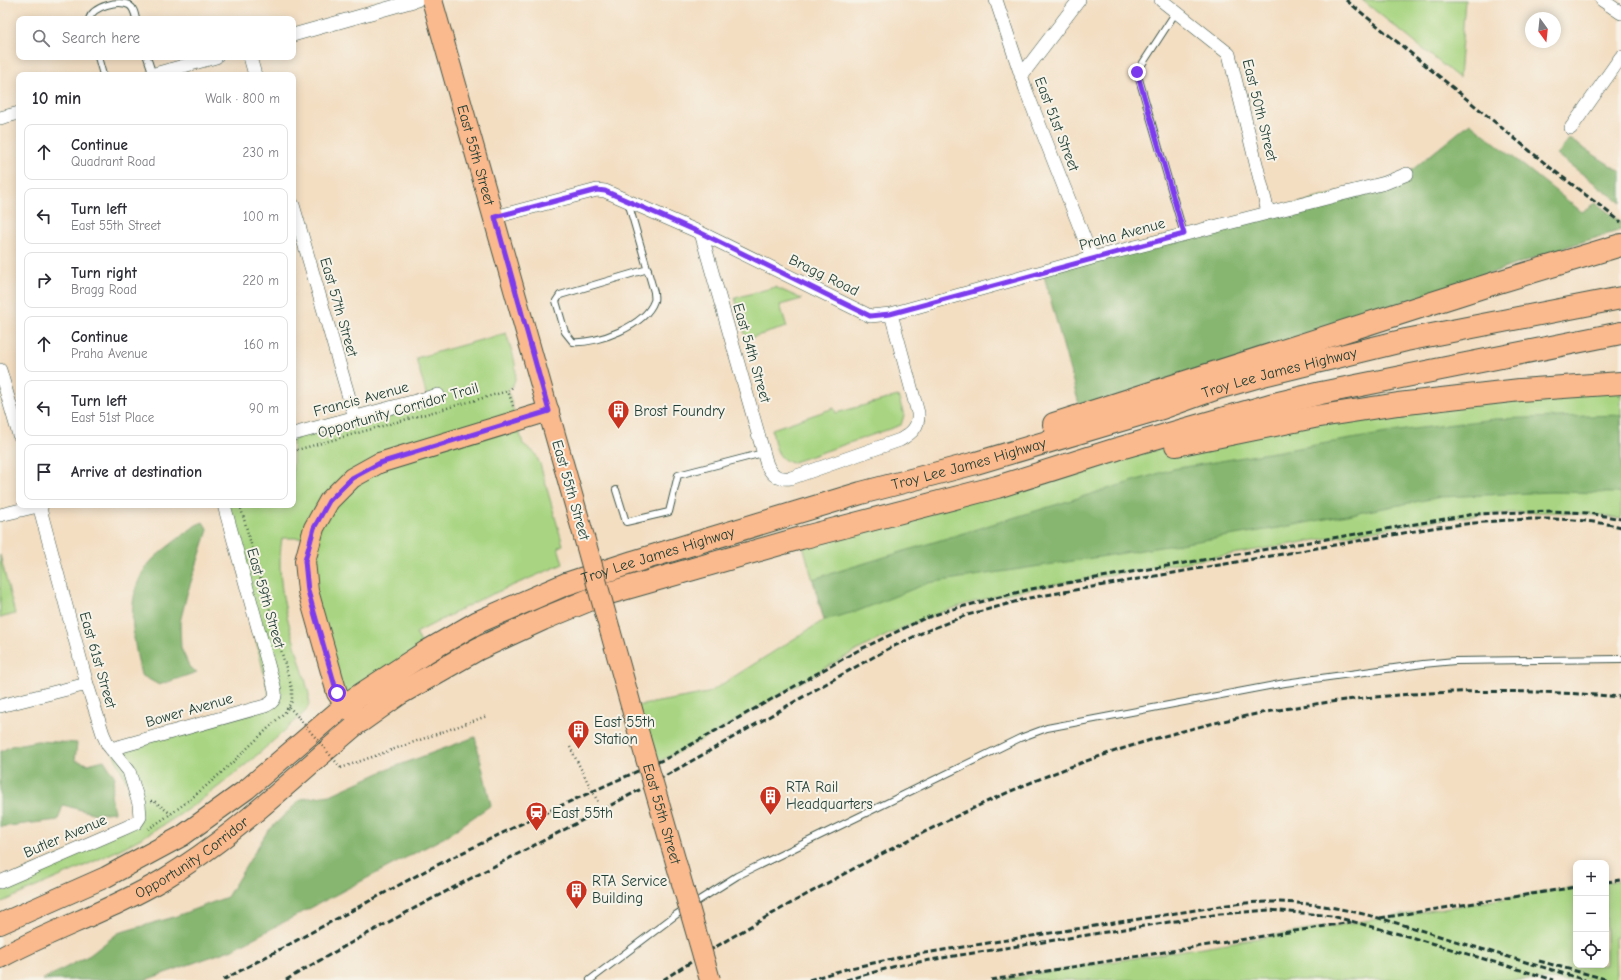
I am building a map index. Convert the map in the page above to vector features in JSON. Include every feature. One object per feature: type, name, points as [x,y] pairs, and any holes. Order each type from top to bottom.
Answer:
[{"type":"highway","points":[[1390,316],[1494,272],[1621,230]]},
{"type":"highway","points":[[861,493],[986,446],[1390,316],[1621,245]]},
{"type":"highway","name":"Troy Lee James Highway","points":[[345,705],[386,677],[457,633],[541,594],[634,562],[861,493],[976,462],[1162,408],[1218,388],[1267,374],[1406,340],[1621,298]]},
{"type":"highway","name":"Troy Lee James Highway","points":[[360,721],[399,694],[478,649],[530,624],[585,601],[801,538],[997,486],[1117,449],[1270,405],[1321,393],[1621,333]]},
{"type":"highway","points":[[997,486],[1155,450],[1314,417],[1398,404],[1520,390],[1621,383]]},
{"type":"main road","name":"East 55th Street","points":[[432,0],[495,217],[640,738],[710,980]]},
{"type":"main road","points":[[360,721],[345,705],[335,686],[312,609],[306,580],[305,561],[311,538],[319,517],[329,501],[352,478],[380,463],[549,411]]},
{"type":"main road","name":"Opportunity Corridor","points":[[0,924],[127,867],[182,836],[247,789],[318,726],[345,705]]},
{"type":"main road","name":"Opportunity Corridor","points":[[0,958],[123,902],[185,865],[248,819],[360,721]]},
{"type":"street","points":[[296,34],[416,0]]},
{"type":"street","name":"East 51st Street","points":[[996,0],[1021,76],[1092,258]]},
{"type":"street","points":[[1021,76],[1079,0]]},
{"type":"street","name":"East 50th Street","points":[[1161,0],[1229,54],[1268,212]]},
{"type":"street","points":[[1602,0],[1621,13]]},
{"type":"street","points":[[1571,128],[1621,57]]},
{"type":"street","points":[[163,72],[205,60]]},
{"type":"street","points":[[251,60],[254,72]]},
{"type":"street","points":[[0,118],[16,114]]},
{"type":"street","name":"Praha Avenue","points":[[890,314],[1092,258],[1385,183],[1407,174]]},
{"type":"street","name":"Bragg Road","points":[[495,217],[597,190],[605,191],[701,233],[870,316],[890,314]]},
{"type":"street","name":"East 57th Street","points":[[296,215],[355,418]]},
{"type":"street","name":"East 54th Street","points":[[701,233],[764,453],[772,474],[777,478],[791,478],[900,440],[911,434],[918,422],[918,413],[890,314]]},
{"type":"street","points":[[0,370],[16,425]]},
{"type":"street","name":"Francis Avenue","points":[[296,433],[438,394]]},
{"type":"street","points":[[0,515],[28,508]]},
{"type":"street","name":"East 61st Street","points":[[41,508],[87,684],[105,739],[129,771],[139,804],[140,817]]},
{"type":"street","name":"East 59th Street","points":[[225,508],[274,686],[276,695],[274,700]]},
{"type":"street","points":[[0,706],[87,684]]},
{"type":"street","name":"Bower Avenue","points":[[111,749],[266,706],[274,700]]},
{"type":"street","name":"Butler Avenue","points":[[0,882],[125,828],[136,822],[140,817]]},
{"type":"lane","points":[[91,16],[97,9],[111,2],[120,2],[129,5],[134,11],[135,16]]},
{"type":"lane","points":[[1176,12],[1137,72],[1184,234]]},
{"type":"lane","points":[[99,60],[102,72]]},
{"type":"lane","points":[[149,60],[151,72]]},
{"type":"lane","points":[[628,201],[648,269],[654,292],[654,301],[644,314],[621,332],[583,343],[573,342],[565,332],[556,301],[560,295],[648,269]]},
{"type":"lane","points":[[616,490],[626,522],[669,512],[678,475],[764,453]]},
{"type":"lane","points":[[590,980],[677,914],[747,871],[1020,738],[1047,728],[1285,683],[1423,664],[1455,661],[1621,659]]},
{"type":"path","name":"Opportunity Corridor Trail","points":[[296,450],[508,390],[514,386]]},
{"type":"path","points":[[508,390],[512,401]]},
{"type":"path","points":[[290,707],[341,768],[487,716]]},
{"type":"path","points":[[570,747],[600,804]]},
{"type":"path","points":[[148,802],[154,801],[171,814]]},
{"type":"green space","points":[[1362,0],[1465,0],[1459,78]]},
{"type":"green space","points":[[1470,123],[1582,212],[1596,203],[1621,222],[1621,230],[1569,246],[1082,415],[1043,272],[1407,174]]},
{"type":"green space","points":[[1569,139],[1621,172],[1621,203],[1557,155]]},
{"type":"green space","points":[[775,287],[802,299],[780,305],[787,327],[746,339],[735,298]]},
{"type":"green space","points":[[506,333],[516,371],[513,385],[508,391],[523,444],[535,453],[540,464],[563,545],[558,547],[563,564],[481,599],[416,633],[426,652],[345,705],[312,609],[311,538],[282,538],[280,558],[283,597],[292,636],[309,694],[309,704],[306,711],[244,766],[178,816],[154,831],[114,852],[0,903],[0,882],[125,828],[140,809],[111,749],[271,703],[225,508],[296,508],[296,433],[427,397],[416,358]]},
{"type":"green space","points":[[1621,383],[1621,519],[1557,512],[1526,512],[1466,517],[1267,548],[1073,581],[979,601],[924,619],[854,652],[719,731],[649,766],[631,707],[708,693],[824,620],[801,538],[1155,450],[1233,433]]},
{"type":"green space","points":[[898,396],[904,415],[901,425],[791,463],[782,457],[777,450],[772,429],[834,408],[836,413]]},
{"type":"green space","points":[[1621,415],[1621,493],[1551,492],[1441,497],[1284,527],[928,583],[858,611],[824,620],[813,579],[1173,469],[1405,430],[1495,419]]},
{"type":"green space","points":[[203,522],[208,530],[187,594],[180,622],[181,648],[190,668],[197,672],[159,685],[141,675],[135,645],[132,615],[133,600],[137,585],[143,572],[153,559],[196,525]]},
{"type":"green space","points":[[0,555],[15,614],[0,618]]},
{"type":"green space","points":[[475,737],[491,805],[445,837],[233,949],[145,980],[42,980],[90,955],[118,933],[174,917],[227,897],[267,832],[301,799],[330,795],[386,770]]},
{"type":"green space","points":[[37,741],[77,743],[75,760],[88,764],[104,760],[115,777],[111,795],[114,812],[96,814],[63,805],[58,820],[0,827],[0,752],[11,746]]},
{"type":"green space","points":[[1621,880],[1621,937],[1615,937],[1616,980],[998,980],[1573,887],[1573,968],[1609,968],[1609,882]]},
{"type":"railway","points":[[1346,0],[1552,169],[1621,222]]},
{"type":"railway","points":[[223,980],[427,870],[529,820],[669,757],[857,651],[923,619],[949,610],[1031,589],[1475,514],[1551,511],[1588,513],[1621,519]]},
{"type":"railway","points":[[286,980],[374,930],[643,788],[890,648],[964,616],[1029,598],[1438,527],[1530,519],[1576,520],[1621,527]]},
{"type":"railway","points":[[663,980],[781,909],[926,831],[1026,784],[1121,749],[1191,729],[1261,713],[1332,702],[1403,695],[1475,692],[1548,692],[1621,697]]},
{"type":"railway","points":[[1609,882],[1621,880]]},
{"type":"railway","points":[[1380,918],[1573,887]]},
{"type":"railway","points":[[809,980],[846,969],[906,956],[1227,905],[1257,902],[1286,902],[1313,905],[1366,915],[1585,980]]},
{"type":"railway","points":[[846,980],[896,966],[948,957],[1220,914],[1270,910],[1332,916],[1414,938],[1554,980]]},
{"type":"railway","points":[[991,980],[1351,922]]},
{"type":"railway","points":[[1539,961],[1609,980]]},
{"type":"place","name":"Brost Foundry","points":[[618,430]]},
{"type":"place","name":"East 55th Station","points":[[578,750]]},
{"type":"place","name":"RTA Rail Headquarters","points":[[770,816]]},
{"type":"place","name":"East 55th","points":[[536,832]]},
{"type":"place","name":"RTA Service Building","points":[[576,910]]},
{"type":"route","points":[[337,693],[312,609],[306,580],[305,561],[314,528],[329,501],[344,484],[360,472],[380,463],[549,411],[495,217],[597,190],[605,191],[701,233],[870,316],[890,314],[1184,234],[1137,72]]}]
